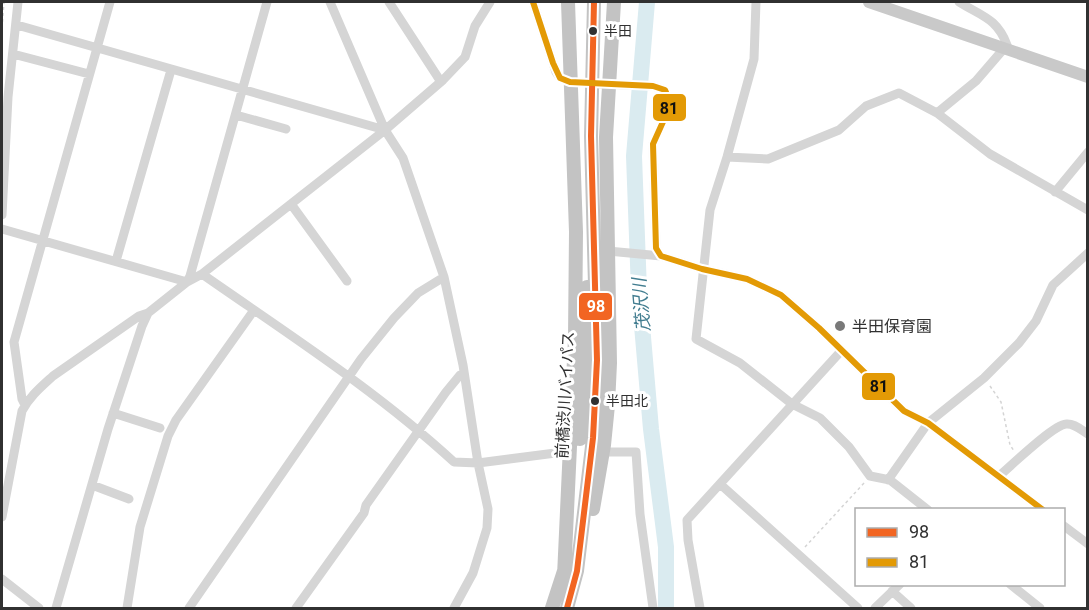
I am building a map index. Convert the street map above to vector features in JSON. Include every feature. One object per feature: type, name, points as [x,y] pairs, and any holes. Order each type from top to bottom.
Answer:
[{"type":"highway","points":[[568,2],[576,232],[570,574]]},
{"type":"highway","name":"前橋渋川バイパス","points":[[568,609],[571,594],[570,574],[580,437],[592,180],[591,88],[594,2]]},
{"type":"highway","points":[[570,574],[593,511],[608,405],[610,363],[606,137],[614,2]]},
{"type":"highway","name":"前橋渋川バイパス","points":[[552,609],[570,574]]},
{"type":"main road","points":[[869,2],[1088,77]]},
{"type":"street","points":[[2,214],[8,97],[18,2]]},
{"type":"street","points":[[25,405],[22,399],[14,342],[110,2]]},
{"type":"street","points":[[187,282],[237,115],[267,2]]},
{"type":"street","points":[[330,2],[385,130],[403,158],[444,277],[464,374],[488,509],[487,528],[473,573],[454,609]]},
{"type":"street","points":[[389,2],[441,82]]},
{"type":"street","points":[[2,517],[22,411],[39,388],[139,316],[148,313],[187,282],[202,274],[385,130],[441,82],[465,57],[475,26],[490,2]]},
{"type":"street","points":[[533,2],[556,72],[560,78],[572,82]]},
{"type":"street","points":[[756,2],[754,59],[710,210],[696,339],[740,363],[792,404],[820,418],[849,447],[870,476],[888,480],[926,508]]},
{"type":"street","points":[[937,113],[976,81],[1007,45],[993,22],[959,2]]},
{"type":"street","points":[[17,25],[385,130]]},
{"type":"street","points":[[13,54],[90,74]]},
{"type":"street","points":[[116,261],[171,70]]},
{"type":"street","points":[[610,84],[652,86],[665,90],[671,104],[653,144],[656,248],[661,256]]},
{"type":"street","points":[[727,157],[768,159],[839,129],[866,106],[899,93],[937,113],[990,154],[1088,210]]},
{"type":"street","points":[[237,115],[286,129]]},
{"type":"street","points":[[1055,192],[1088,152]]},
{"type":"street","points":[[291,204],[347,281]]},
{"type":"street","points":[[2,229],[187,282]]},
{"type":"street","points":[[608,250],[661,256],[702,269],[747,279],[781,295],[842,350],[904,411],[928,423],[1040,508]]},
{"type":"street","points":[[888,480],[928,423],[984,378],[1019,343],[1036,321],[1053,285],[1088,254]]},
{"type":"street","points":[[202,274],[349,377],[420,431],[454,462],[478,462],[571,451]]},
{"type":"street","points":[[189,609],[349,377],[394,318],[418,293],[444,277]]},
{"type":"street","points":[[127,609],[140,527],[168,436],[176,420],[254,310]]},
{"type":"street","points":[[56,609],[113,413],[148,313]]},
{"type":"street","points":[[700,609],[688,540],[687,520],[842,350]]},
{"type":"street","points":[[296,609],[446,392],[460,375],[464,374]]},
{"type":"street","points":[[113,413],[160,428]]},
{"type":"street","points":[[999,476],[1044,437],[1064,424],[1073,424],[1088,434]]},
{"type":"street","points":[[603,452],[636,452],[640,514],[653,609]]},
{"type":"street","points":[[92,484],[129,499]]},
{"type":"street","points":[[720,484],[858,609]]},
{"type":"street","points":[[1065,527],[1088,544]]},
{"type":"street","points":[[2,579],[39,609]]},
{"type":"street","points":[[1011,586],[1040,609]]},
{"type":"street","points":[[875,609],[896,588],[911,609]]},
{"type":"path","points":[[2,28],[4,2]]},
{"type":"path","points":[[984,378],[1001,402],[1011,445],[1019,459]]},
{"type":"path","points":[[798,554],[870,476]]},
{"type":"waterway","name":"茂沢川","points":[[647,2],[634,156],[639,291],[651,429],[666,547],[666,608]]},
{"type":"transit line","name":"81","points":[[533,2],[560,78],[570,82],[653,86],[665,90],[671,104],[653,144],[656,248],[661,256],[702,269],[747,279],[781,295],[819,328],[904,411],[928,423],[1040,508]]},
{"type":"transit line","name":"98","points":[[567,608],[577,571],[593,438],[597,360],[591,136],[594,2]]},
{"type":"place","name":"半田","points":[[593,31]]},
{"type":"place","name":"半田保育園","points":[[840,326]]},
{"type":"place","name":"半田北","points":[[595,401]]}]
